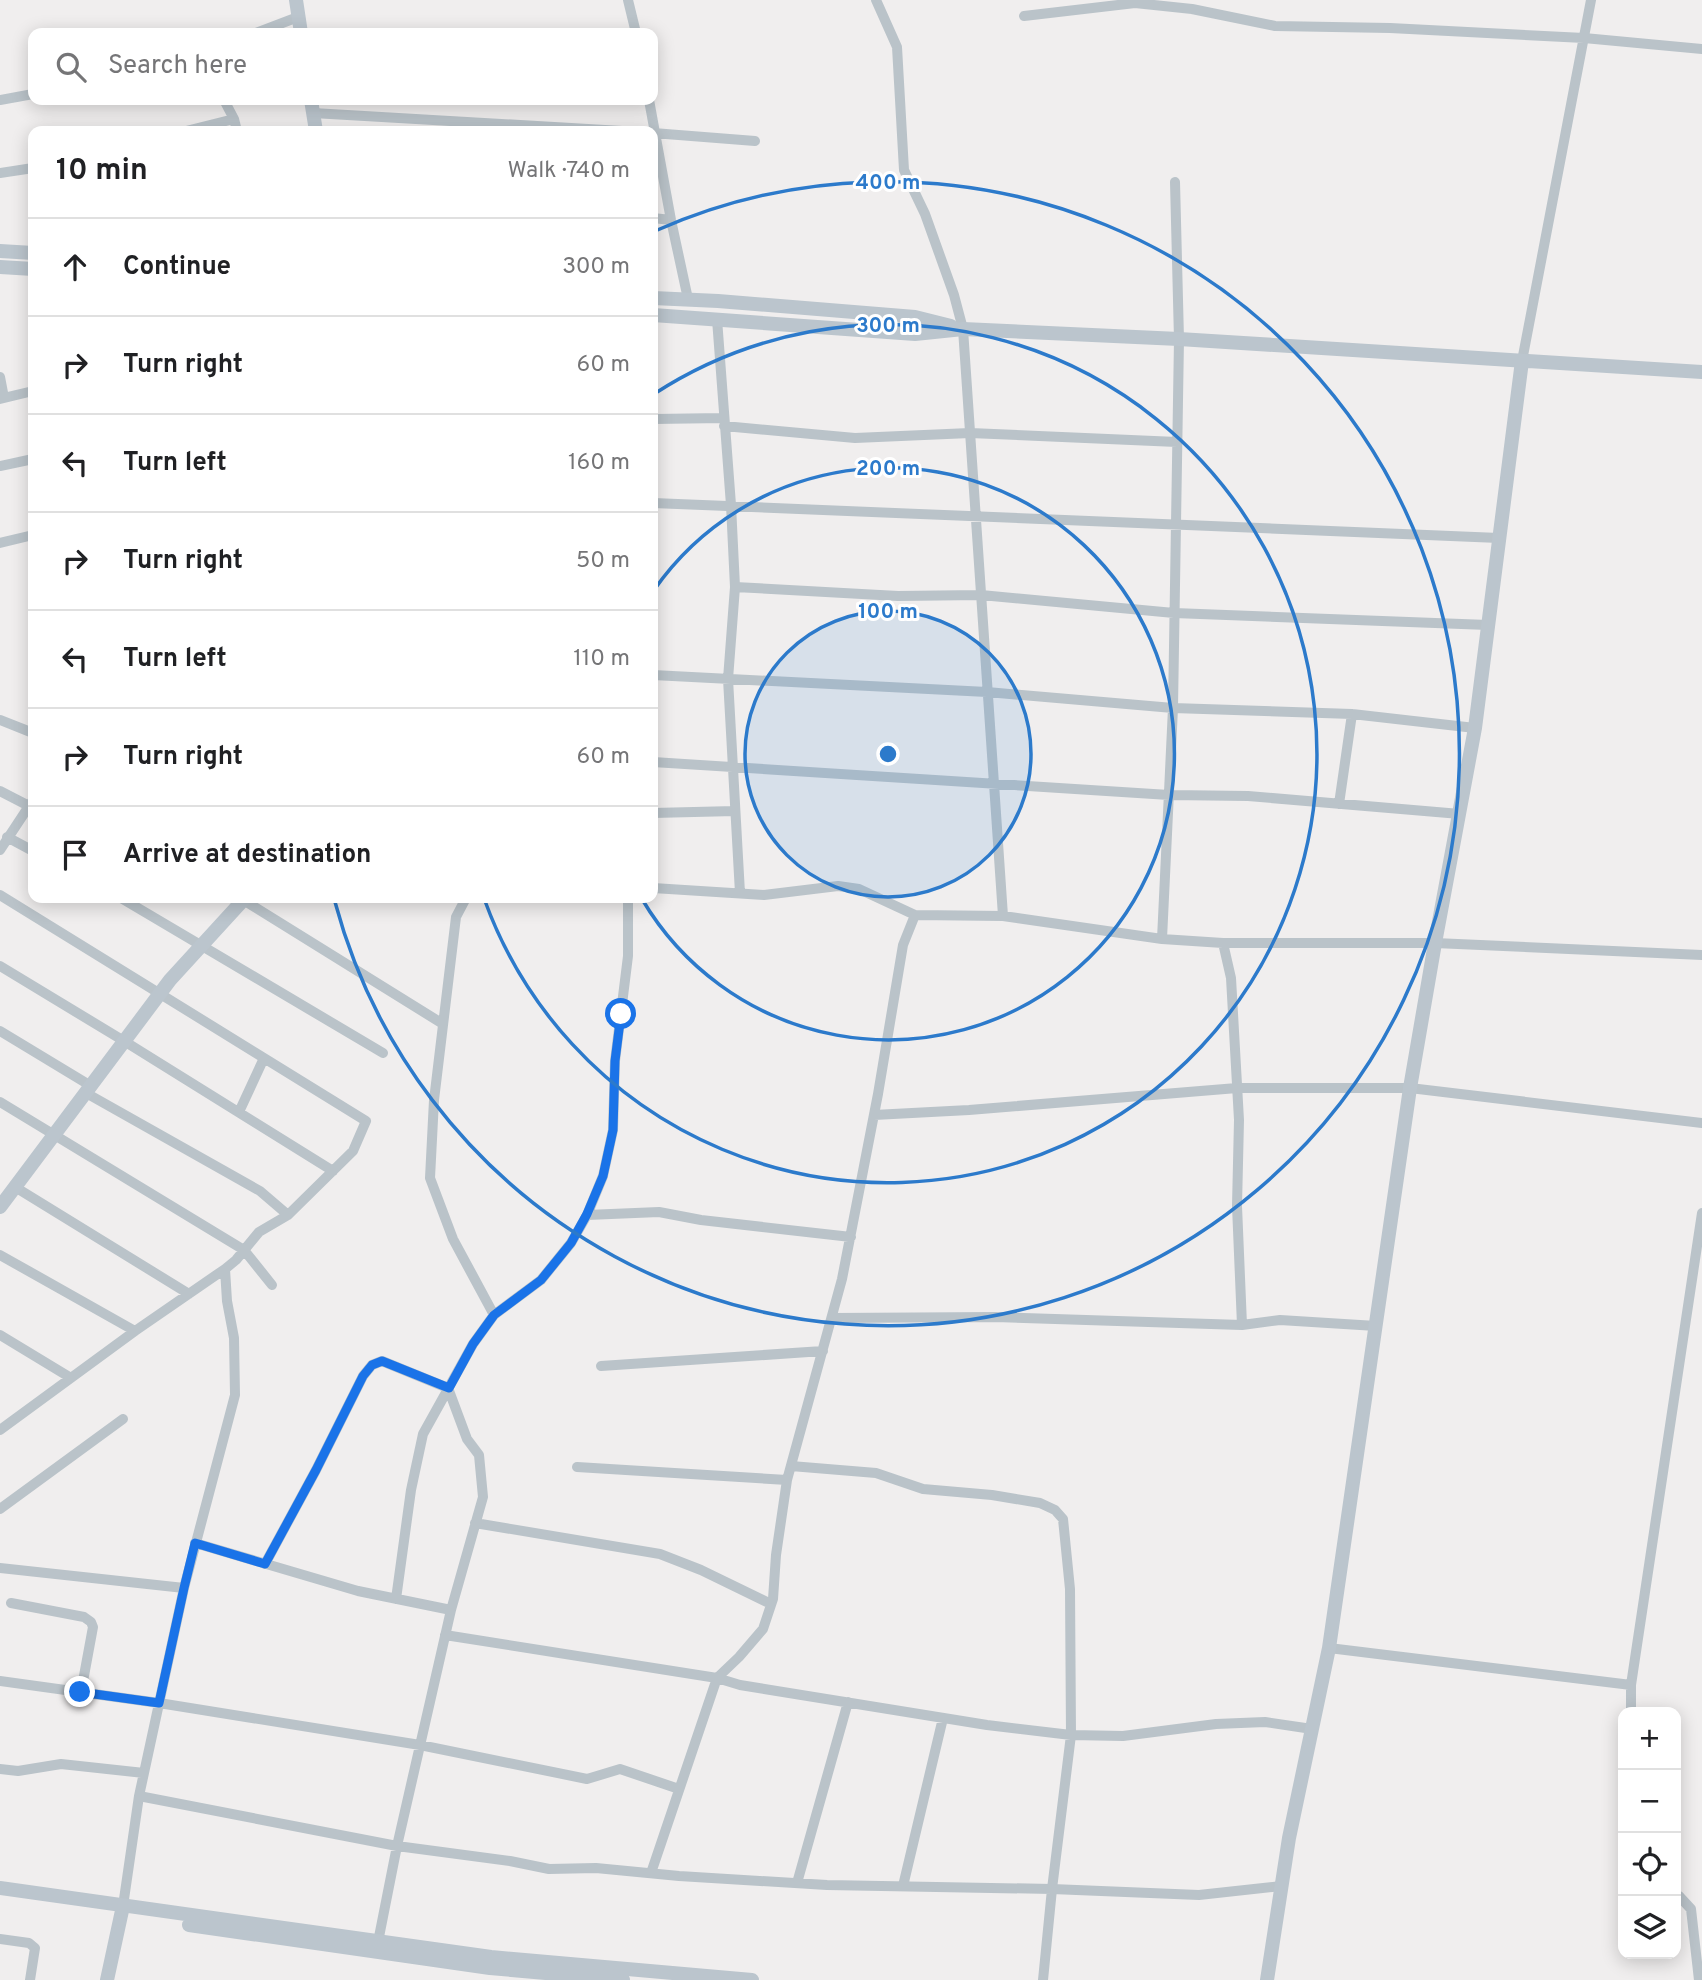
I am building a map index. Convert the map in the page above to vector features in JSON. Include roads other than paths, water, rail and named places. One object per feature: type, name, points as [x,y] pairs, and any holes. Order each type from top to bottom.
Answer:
[{"type":"street","points":[[296,0],[300,28]]},
{"type":"street","points":[[628,0],[635,28]]},
{"type":"street","points":[[876,0],[897,47],[904,170],[925,214],[954,295],[963,329],[1003,916]]},
{"type":"street","points":[[1267,1980],[1289,1838],[1329,1648],[1410,1088],[1475,728],[1522,361],[1591,0]]},
{"type":"street","points":[[1024,16],[1135,3],[1192,9],[1275,26],[1390,28],[1584,38],[1702,49]]},
{"type":"street","points":[[269,28],[298,17]]},
{"type":"street","points":[[0,100],[28,95]]},
{"type":"street","points":[[227,105],[236,126]]},
{"type":"street","points":[[650,105],[653,126]]},
{"type":"street","points":[[315,126],[312,106],[529,126]]},
{"type":"street","points":[[206,126],[234,119]]},
{"type":"street","points":[[658,133],[754,141]]},
{"type":"street","points":[[658,153],[688,299]]},
{"type":"street","points":[[0,173],[28,169]]},
{"type":"street","points":[[1162,939],[1173,708],[1179,339],[1175,182]]},
{"type":"street","points":[[658,219],[671,220]]},
{"type":"street","points":[[0,251],[28,253]]},
{"type":"street","points":[[0,267],[28,269]]},
{"type":"street","points":[[658,298],[915,317],[963,329]]},
{"type":"street","points":[[658,315],[915,334],[963,329],[1179,339],[1702,372]]},
{"type":"street","points":[[717,320],[735,587],[728,679],[740,894]]},
{"type":"street","points":[[0,377],[2,398],[28,392]]},
{"type":"street","points":[[658,419],[724,422],[855,438],[970,433],[1177,442]]},
{"type":"street","points":[[0,467],[28,460]]},
{"type":"street","points":[[658,503],[1499,538]]},
{"type":"street","points":[[0,543],[28,536]]},
{"type":"street","points":[[735,587],[898,596],[981,595],[1174,613],[1488,625]]},
{"type":"street","points":[[658,675],[987,692],[1173,708],[1352,714],[1475,728]]},
{"type":"street","points":[[1339,804],[1352,714]]},
{"type":"street","points":[[0,720],[28,731]]},
{"type":"street","points":[[658,762],[1169,795],[1248,796],[1460,814]]},
{"type":"street","points":[[0,791],[28,802]]},
{"type":"street","points":[[0,850],[28,807]]},
{"type":"street","points":[[658,813],[736,811]]},
{"type":"street","points":[[7,837],[28,848]]},
{"type":"street","points":[[658,888],[764,895],[838,886],[859,889],[915,915],[1003,916],[1162,939],[1223,943],[1435,943],[1702,955]]},
{"type":"street","points":[[0,895],[366,1121],[353,1151],[288,1215],[258,1232],[225,1269],[0,1430]]},
{"type":"street","points":[[130,903],[383,1053]]},
{"type":"street","points":[[0,1207],[160,993],[239,903]]},
{"type":"street","points":[[251,903],[443,1024]]},
{"type":"street","points":[[463,903],[456,917],[443,1024],[434,1100],[430,1178],[453,1239],[494,1315]]},
{"type":"street","points":[[396,1599],[411,1490],[423,1434],[473,1344],[494,1315],[541,1280],[571,1243],[603,1176],[613,1130],[615,1061],[628,956],[628,903]]},
{"type":"street","points":[[651,1874],[717,1678],[763,1629],[773,1599],[776,1555],[787,1480],[842,1279],[903,945],[915,915]]},
{"type":"street","points":[[1223,943],[1231,978],[1239,1120],[1237,1206],[1242,1325]]},
{"type":"street","points":[[0,966],[333,1171]]},
{"type":"street","points":[[0,1031],[88,1089],[260,1191],[288,1215]]},
{"type":"street","points":[[239,1112],[264,1058]]},
{"type":"street","points":[[874,1115],[1022,1107],[1237,1088],[1410,1088],[1702,1123]]},
{"type":"street","points":[[0,1102],[244,1250],[272,1285]]},
{"type":"street","points":[[15,1187],[189,1294]]},
{"type":"street","points":[[587,1214],[659,1212],[701,1220],[851,1237]]},
{"type":"street","points":[[1631,1707],[1631,1685],[1702,1213]]},
{"type":"street","points":[[0,1255],[135,1331]]},
{"type":"street","points":[[107,1980],[122,1910],[139,1796],[159,1703],[184,1588],[234,1395],[234,1338],[227,1301],[225,1269]]},
{"type":"street","points":[[832,1318],[996,1317],[1242,1325],[1280,1320],[1376,1326]]},
{"type":"street","points":[[0,1335],[71,1378]]},
{"type":"street","points":[[601,1366],[823,1351]]},
{"type":"street","points":[[265,1564],[363,1376],[372,1365],[382,1361],[449,1388],[467,1439],[479,1455],[482,1497],[445,1635],[377,1946]]},
{"type":"street","points":[[0,1414],[12,1421]]},
{"type":"street","points":[[0,1508],[123,1419]]},
{"type":"street","points":[[791,1466],[876,1473],[923,1489],[992,1495],[1040,1503],[1055,1510],[1063,1519],[1070,1589],[1072,1735],[1043,1980]]},
{"type":"street","points":[[577,1467],[787,1480]]},
{"type":"street","points":[[475,1523],[660,1554],[701,1570],[771,1605]]},
{"type":"street","points":[[195,1543],[358,1591],[451,1610]]},
{"type":"street","points":[[0,1568],[184,1588]]},
{"type":"street","points":[[10,1603],[84,1617],[91,1622],[93,1627],[80,1692]]},
{"type":"street","points":[[445,1635],[717,1678],[740,1685],[943,1718],[1072,1735],[1123,1736],[1216,1724],[1265,1722],[1312,1729]]},
{"type":"street","points":[[1329,1648],[1631,1685]]},
{"type":"street","points":[[0,1681],[159,1703],[420,1745],[587,1779],[620,1769],[679,1789]]},
{"type":"street","points":[[797,1883],[848,1702]]},
{"type":"street","points":[[903,1886],[943,1718]]},
{"type":"street","points":[[0,1769],[18,1771],[61,1764],[144,1773]]},
{"type":"street","points":[[139,1796],[397,1846],[549,1869],[596,1868],[797,1883],[1199,1895],[1282,1886]]},
{"type":"street","points":[[0,1888],[122,1910],[377,1946],[639,1975],[752,1980]]},
{"type":"street","points":[[1677,1896],[1691,1909],[1699,1980]]},
{"type":"street","points":[[0,1898],[122,1910]]},
{"type":"street","points":[[0,1939],[29,1943],[35,1948],[30,1980]]},
{"type":"street","points":[[377,1946],[490,1968],[623,1980]]}]
